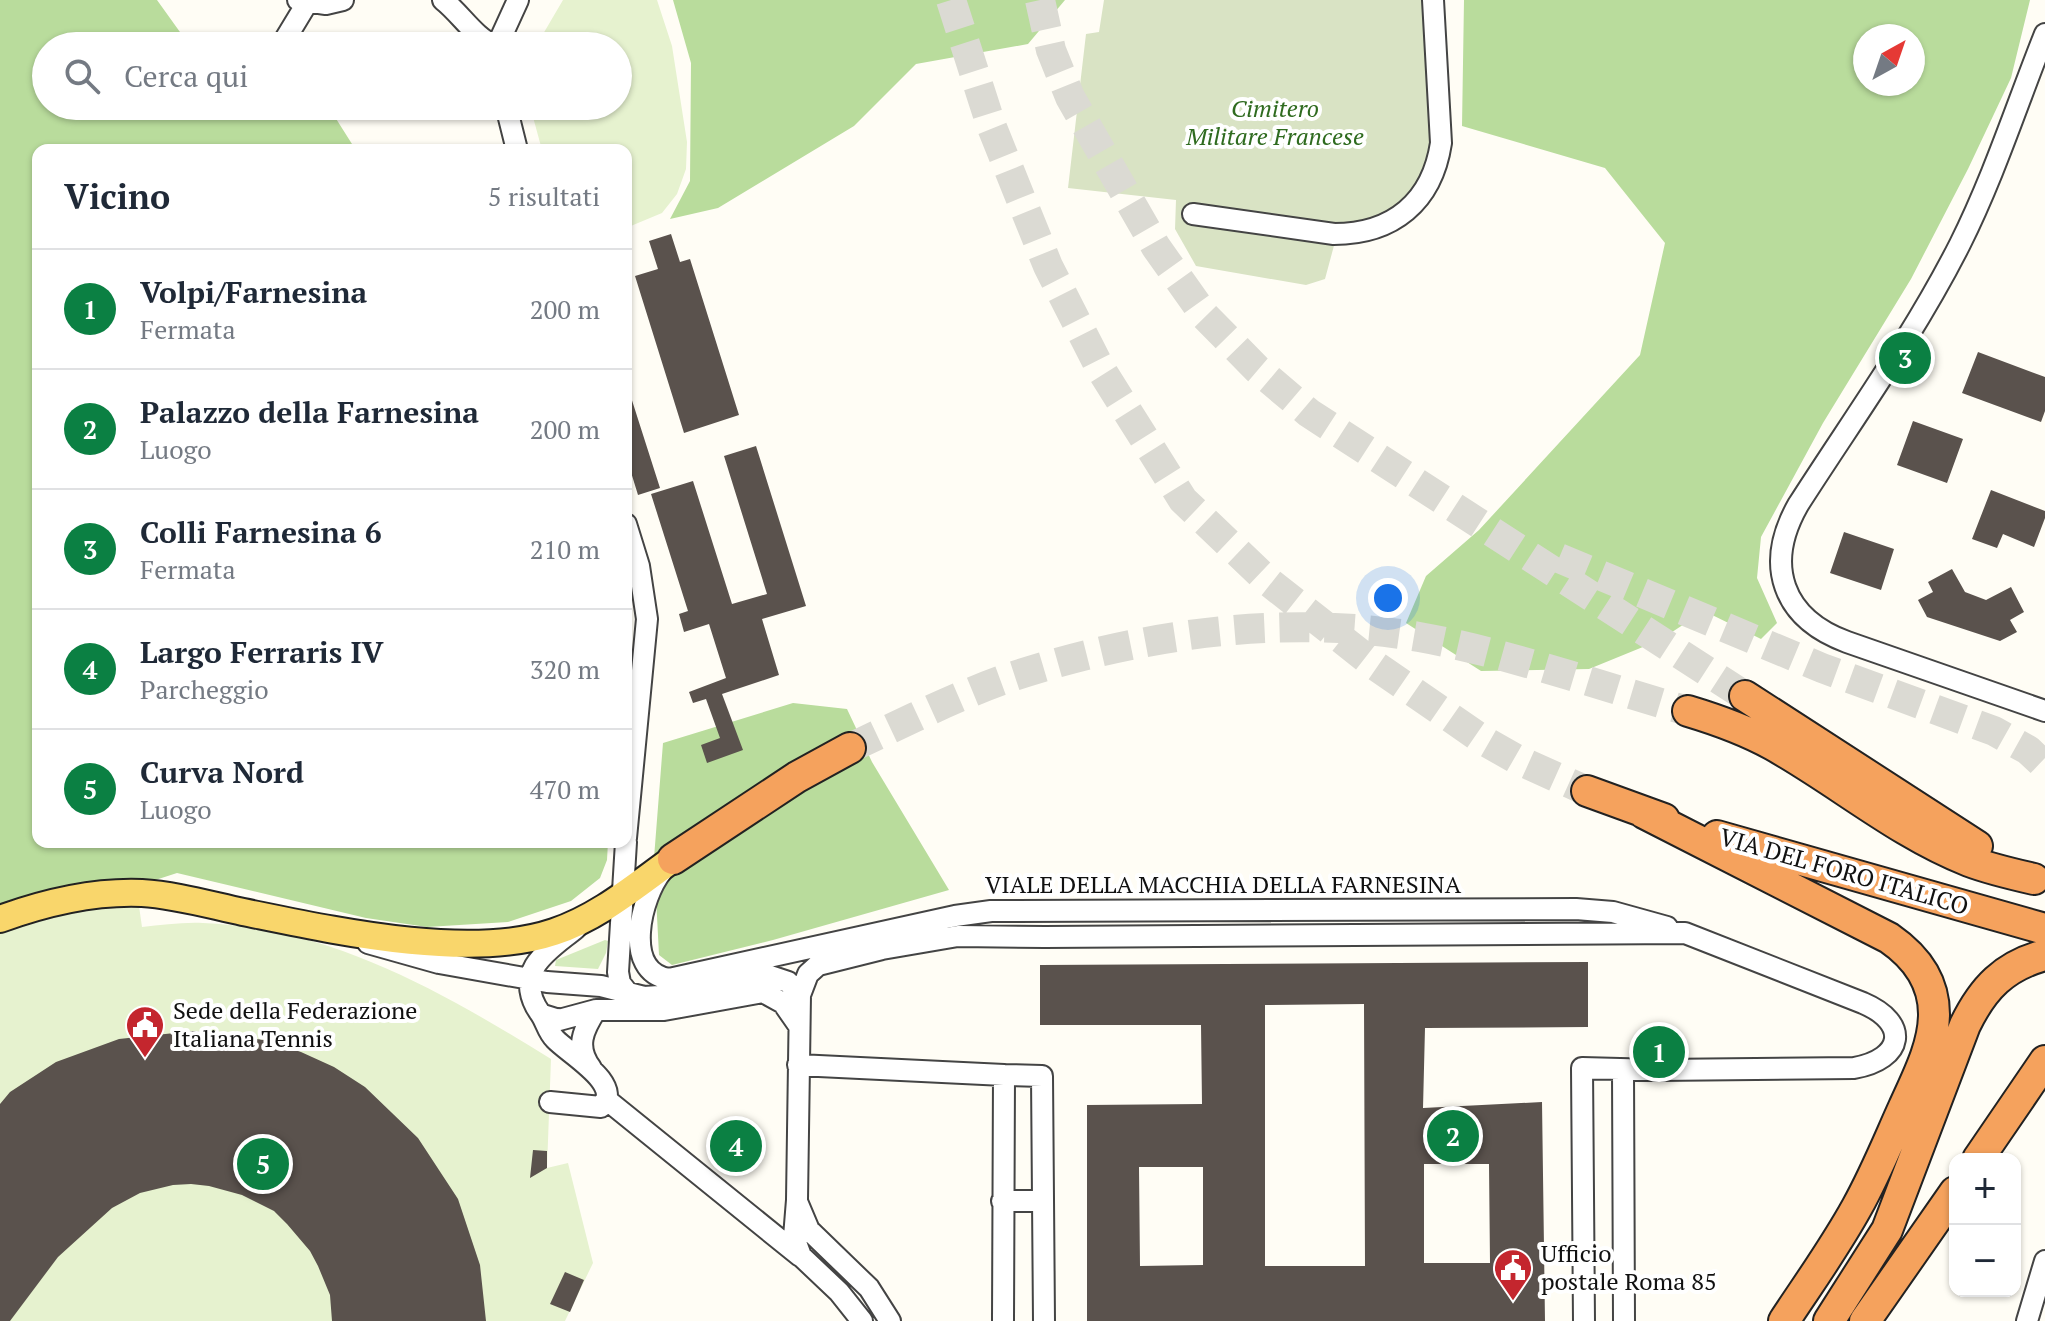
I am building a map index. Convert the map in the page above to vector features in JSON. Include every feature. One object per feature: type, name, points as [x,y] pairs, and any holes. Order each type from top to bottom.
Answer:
[{"type":"highway","points":[[1745,696],[1952,831],[2040,882]]},
{"type":"highway","points":[[1688,711],[1735,727],[1776,747],[1948,851],[1985,866],[2040,882]]},
{"type":"highway","points":[[673,859],[797,777],[850,748]]},
{"type":"highway","points":[[1587,791],[1644,813],[1889,938],[1920,967],[1932,995],[1934,1013],[1930,1040],[1888,1143],[1858,1206],[1784,1321]]},
{"type":"highway","name":"VIA DEL FORO ITALICO","points":[[1644,813],[2045,929]]},
{"type":"highway","points":[[1829,1321],[1887,1230],[1965,1025],[1979,998],[1989,985],[2008,970],[2045,955]]},
{"type":"highway","points":[[1982,1153],[2045,1061]]},
{"type":"highway","points":[[1865,1321],[1949,1201]]},
{"type":"main road","points":[[0,919],[75,899],[142,893],[173,896],[336,930],[432,941],[500,943],[556,931],[591,915],[673,859]]},
{"type":"street","points":[[288,32],[302,2],[326,4],[343,0]]},
{"type":"street","points":[[443,0],[477,32]]},
{"type":"street","points":[[503,32],[518,0]]},
{"type":"street","points":[[1193,214],[1344,234],[1377,229],[1405,211],[1432,179],[1441,143],[1433,0]]},
{"type":"street","points":[[2045,34],[1993,170],[1961,242],[1931,296],[1793,513],[1783,537],[1780,557],[1783,578],[1793,604],[1809,623],[1825,633],[2045,711]]},
{"type":"street","points":[[510,120],[516,144]]},
{"type":"street","points":[[632,543],[639,566],[647,619],[632,777]]},
{"type":"street","points":[[625,848],[618,972],[620,983],[627,992]]},
{"type":"street","name":"VIALE DELLA MACCHIA DELLA FARNESINA","points":[[673,859],[650,888],[641,918],[642,957],[655,974],[664,978],[677,978],[955,916],[1008,910],[1576,909],[1624,915],[1685,933],[1863,1003],[1884,1014],[1895,1031],[1892,1049],[1879,1061],[1854,1068],[1623,1070]]},
{"type":"street","points":[[1008,910],[1096,936]]},
{"type":"street","points":[[591,915],[543,957],[530,979],[532,999],[543,1015],[546,1028],[598,1076]]},
{"type":"street","points":[[336,930],[401,954],[644,997],[675,995],[764,974],[788,982],[800,995],[794,1231],[801,1256]]},
{"type":"street","name":"VIALE DELLA MACCHIA DELLA FARNESINA","points":[[800,995],[808,974],[818,965],[913,942],[983,935],[1685,933]]},
{"type":"street","points":[[543,1015],[559,1020],[596,1010],[671,1009],[763,992],[783,1003],[799,1026]]},
{"type":"street","points":[[550,1102],[601,1107],[607,1100],[606,1085],[585,1059],[581,1045],[583,1032],[596,1010]]},
{"type":"street","points":[[798,1065],[1042,1076],[1044,1321]]},
{"type":"street","points":[[1584,1321],[1582,1068],[1623,1070],[1624,1321]]},
{"type":"street","points":[[1003,1321],[1004,1075]]},
{"type":"street","points":[[607,1100],[801,1256],[839,1292],[862,1321]]},
{"type":"street","points":[[797,1200],[809,1230],[869,1288],[890,1321]]},
{"type":"street","points":[[1002,1201],[1043,1201]]},
{"type":"street","points":[[2027,1321],[2045,1261]]},
{"type":"green space","points":[[0,0],[157,0],[180,32],[32,32],[32,120],[337,120],[352,144],[32,144],[32,848],[608,848],[607,860],[600,878],[571,901],[508,922],[427,927],[366,918],[177,873],[41,917],[0,934]]},
{"type":"green space","points":[[563,0],[657,0],[672,46],[687,142],[686,169],[677,194],[662,213],[632,226],[632,144],[540,144],[534,120],[632,120],[632,32],[544,32]]},
{"type":"green space","points":[[673,0],[1065,0],[1028,44],[916,64],[854,126],[718,208],[670,219],[690,181],[691,63]]},
{"type":"green space","name":"Cimitero Militare Francese","points":[[1104,0],[1422,0],[1432,130],[1425,167],[1416,186],[1399,203],[1368,223],[1339,227],[1325,279],[1306,285],[1196,266],[1175,229],[1176,200],[1068,188],[1086,34],[1099,32]]},
{"type":"green space","points":[[1464,0],[2030,0],[2011,78],[1968,169],[1911,279],[1823,423],[1761,537],[1757,578],[1777,623],[1761,639],[1704,611],[1660,640],[1589,669],[1481,671],[1406,623],[1426,576],[1479,530],[1640,355],[1665,243],[1605,168],[1462,126]]},
{"type":"green space","points":[[793,703],[847,709],[872,762],[949,890],[672,965],[659,955],[654,858],[663,743]]},
{"type":"green space","points":[[114,906],[139,906],[142,927],[195,923],[251,928],[297,937],[342,951],[428,988],[551,1059],[547,1168],[568,1163],[593,1263],[565,1321],[0,1321],[0,934],[56,915]]},
{"type":"green space","points":[[608,941],[606,953],[598,969],[555,966],[556,960]]},
{"type":"building","points":[[671,234],[680,262],[690,259],[739,415],[684,433],[635,276],[658,269],[649,241]]},
{"type":"building","points":[[1978,352],[2045,377],[2045,411],[2041,422],[1962,393]]},
{"type":"building","points":[[632,400],[660,488],[638,495],[632,476]]},
{"type":"building","points":[[1913,421],[1963,439],[1947,483],[1897,465]]},
{"type":"building","points":[[756,446],[806,606],[762,619],[779,675],[722,694],[743,750],[707,763],[701,745],[720,738],[706,699],[693,703],[689,692],[726,678],[709,624],[684,632],[679,614],[688,611],[651,494],[693,481],[732,604],[767,594],[724,456]]},
{"type":"building","points":[[1991,490],[2045,511],[2034,547],[2003,534],[1997,548],[1972,539]]},
{"type":"building","points":[[1844,532],[1894,549],[1881,590],[1830,573]]},
{"type":"building","points":[[1952,569],[1965,592],[1986,600],[2011,587],[2024,612],[2010,620],[2017,632],[2000,641],[1927,617],[1918,600],[1933,592],[1928,582]]},
{"type":"building","points":[[1588,962],[1588,1027],[1425,1028],[1423,1108],[1542,1102],[1545,1321],[1087,1321],[1087,1105],[1202,1104],[1201,1025],[1040,1025],[1040,965]],"holes":[[[1364,1004],[1365,1266],[1265,1266],[1265,1005]],[[1424,1164],[1489,1164],[1490,1263],[1424,1263]],[[1139,1167],[1203,1167],[1203,1265],[1140,1266]]]},
{"type":"building","points":[[193,1031],[265,1040],[334,1067],[365,1087],[418,1138],[458,1199],[480,1265],[486,1321],[332,1321],[330,1295],[318,1266],[310,1251],[274,1211],[242,1195],[191,1184],[140,1193],[112,1208],[58,1257],[10,1321],[0,1321],[0,1104],[10,1092],[56,1062],[119,1039]]},
{"type":"building","points":[[533,1150],[547,1151],[547,1168],[530,1178]]},
{"type":"building","points":[[565,1272],[584,1280],[570,1312],[550,1304]]},
{"type":"tunnel","points":[[951,0],[991,125],[1048,266],[1100,368],[1183,500],[1269,582],[1376,666],[1483,740],[1516,759],[1587,791]]},
{"type":"tunnel","points":[[1040,0],[1051,50],[1070,97],[1156,247],[1205,316],[1257,369],[1309,413],[1745,696]]},
{"type":"tunnel","points":[[1559,558],[1822,668],[1994,731],[2028,750],[2045,766]]},
{"type":"tunnel","points":[[850,748],[966,694],[1054,664],[1157,640],[1262,628],[1315,627],[1419,637],[1520,661],[1688,711]]},
{"type":"place","name":"Colli Farnesina 6","points":[[1905,358]]},
{"type":"place","name":"Volpi/Farnesina","points":[[1659,1052]]},
{"type":"place","name":"Sede della Federazione Italiana Tennis","points":[[145,1059]]},
{"type":"place","name":"Palazzo della Farnesina","points":[[1453,1136]]},
{"type":"place","name":"Largo Ferraris IV","points":[[736,1146]]},
{"type":"place","name":"Curva Nord","points":[[263,1164]]},
{"type":"place","name":"Ufficio postale Roma 85","points":[[1513,1302]]}]
